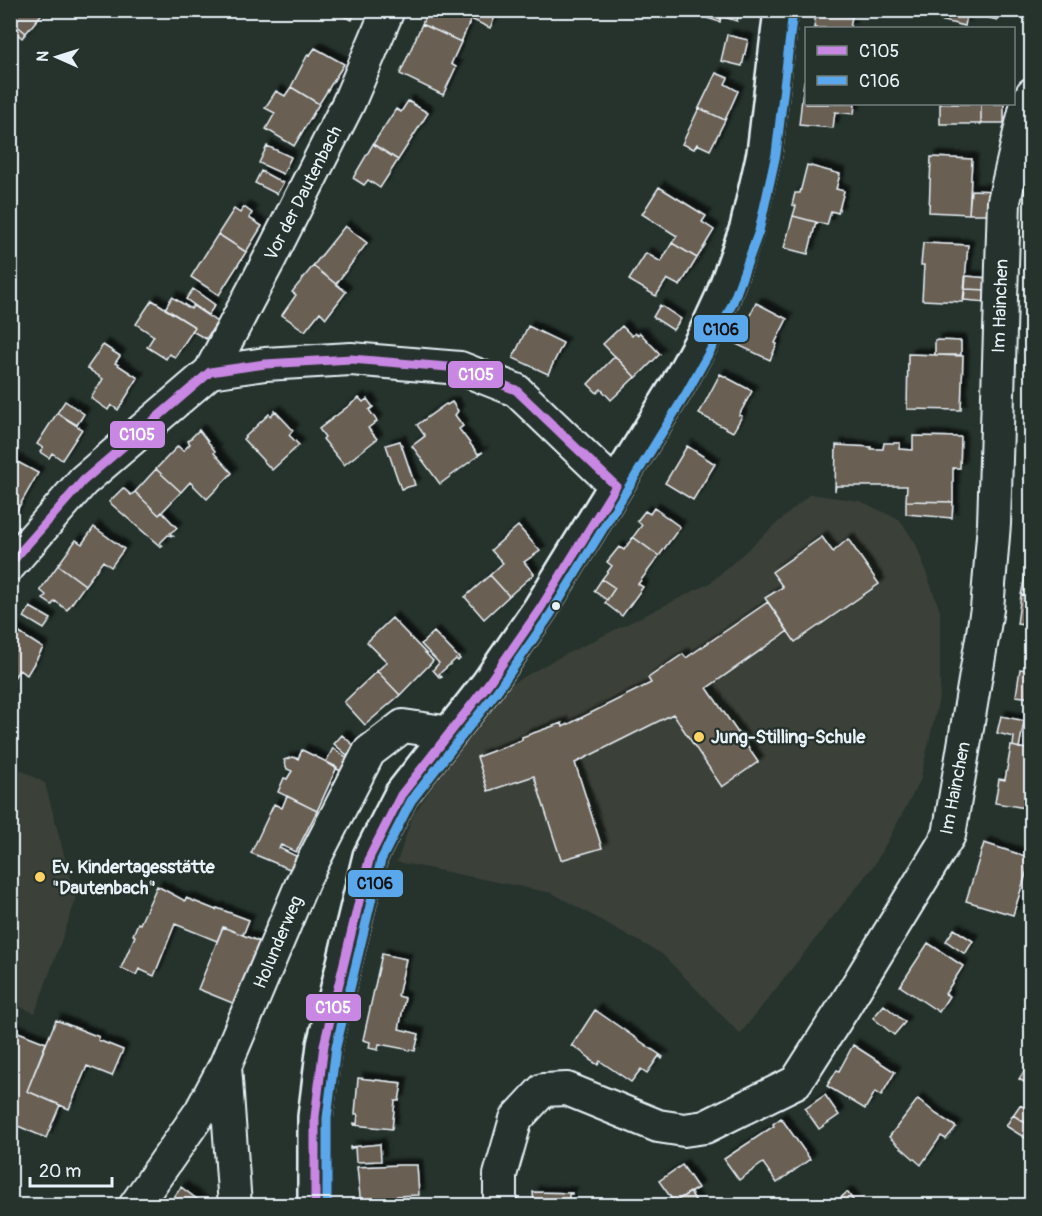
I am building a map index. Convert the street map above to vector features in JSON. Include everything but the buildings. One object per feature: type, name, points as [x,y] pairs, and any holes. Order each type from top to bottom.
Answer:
[{"type":"street","name":"Vor der Dautenbach","points":[[210,372],[349,102],[388,10]]},
{"type":"street","points":[[315,1206],[315,1117],[324,1045],[370,856],[401,795],[488,684],[540,609],[677,386],[705,335],[722,298],[747,228],[764,153],[782,10]]},
{"type":"street","name":"Im Hainchen","points":[[500,1206],[500,1175],[516,1119],[543,1090],[567,1089],[658,1126],[684,1130],[705,1127],[796,1082],[949,835],[987,609],[994,524],[1004,201],[1026,106],[1032,94]]},
{"type":"street","points":[[10,565],[83,481],[210,372],[265,364],[351,359],[460,368],[516,390],[616,486]]},
{"type":"street","name":"Holunderweg","points":[[135,1206],[201,1112],[225,1066],[303,881],[369,752],[403,726],[451,733]]},
{"type":"street","points":[[225,1066],[235,1206]]},
{"type":"shaded area","name":"Jung-Stilling-Schule","points":[[810,494],[860,501],[900,520],[916,544],[940,611],[940,694],[920,781],[875,864],[740,1034],[662,954],[552,893],[397,862],[413,815],[499,691],[554,660],[710,583]]},
{"type":"shaded area","name":"Ev. Kindertagesstätte \"Dautenbach\"","points":[[10,764],[45,783],[76,900],[35,1013],[11,1003]]},
{"type":"transit line","name":"C106","points":[[327,1206],[327,1118],[336,1047],[381,860],[411,801],[497,691],[550,615],[687,392],[716,340],[733,302],[759,231],[776,154],[793,11]]},
{"type":"transit line","name":"C105","points":[[10,564],[83,481],[210,372],[265,364],[351,359],[460,368],[516,390],[616,486]]},
{"type":"transit line","name":"C105","points":[[315,1206],[315,1117],[324,1045],[370,856],[401,795],[488,684],[540,609],[616,486]]},
{"type":"place","name":"Jung-Stilling-Schule","points":[[699,737]]},
{"type":"place","name":"Ev. Kindertagesstätte \"Dautenbach\"","points":[[40,877]]}]
